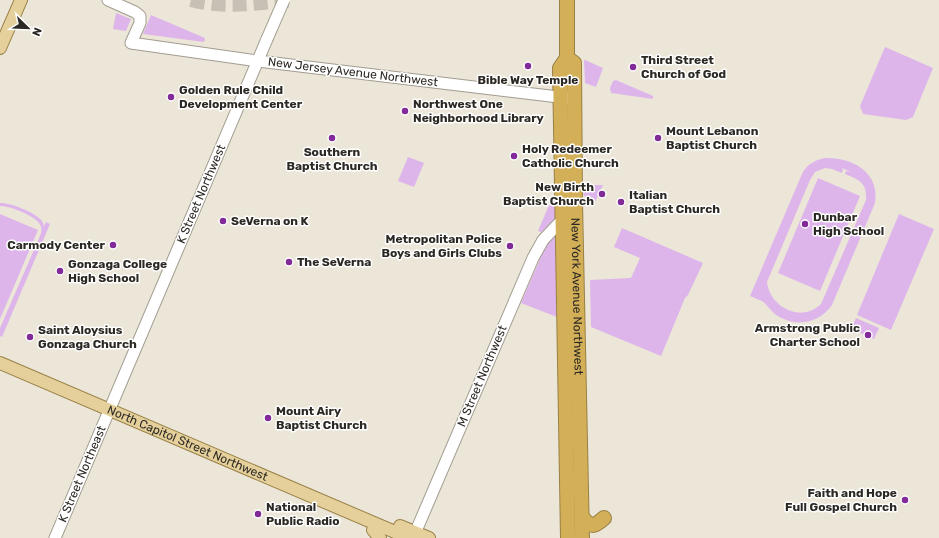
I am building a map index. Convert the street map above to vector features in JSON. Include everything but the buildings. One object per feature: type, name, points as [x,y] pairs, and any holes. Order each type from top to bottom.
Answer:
[{"type":"highway","name":"New York Avenue Northwest","points":[[567,0],[567,58],[560,68],[560,97],[568,538]]},
{"type":"highway","name":"New York Avenue Northwest","points":[[567,58],[574,63],[575,202],[582,538]]},
{"type":"highway","points":[[582,517],[588,524],[594,525],[604,518]]},
{"type":"main road","points":[[0,48],[21,0]]},
{"type":"main road","name":"New Jersey Avenue Northwest","points":[[108,0],[135,12],[140,16],[140,23],[131,43],[258,61],[575,98]]},
{"type":"main road","name":"K Street Northwest","points":[[108,413],[284,0]]},
{"type":"main road","name":"M Street Northwest","points":[[412,536],[533,258],[543,240],[562,220]]},
{"type":"main road","name":"North Capitol Street Northwest","points":[[0,363],[108,413],[359,520],[376,530]]},
{"type":"main road","points":[[0,372],[108,413]]},
{"type":"main road","name":"K Street Northeast","points":[[55,538],[108,413]]},
{"type":"main road","points":[[376,530],[429,538]]},
{"type":"main road","points":[[376,530],[390,538]]},
{"type":"shaded area","points":[[116,13],[131,19],[126,31],[113,29]]},
{"type":"shaded area","points":[[151,15],[205,38],[204,42],[143,34]]},
{"type":"shaded area","points":[[885,47],[933,68],[913,117],[906,120],[863,114],[860,106]]},
{"type":"shaded area","points":[[584,60],[603,68],[596,87],[585,83]]},
{"type":"shaded area","points":[[616,80],[653,96],[653,99],[611,93],[610,88],[613,81]]},
{"type":"shaded area","points":[[408,157],[424,163],[414,187],[398,181]]},
{"type":"shaded area","points":[[824,158],[844,160],[862,168],[873,182],[875,203],[832,305],[827,311],[813,320],[806,322],[790,321],[775,314],[762,301],[750,296],[802,174],[809,165]],"holes":[[[825,168],[842,173],[842,168],[851,172],[846,171],[845,174],[861,182],[865,189],[866,200],[821,304],[813,310],[805,312],[788,310],[774,299],[769,291],[767,282],[810,180],[815,172]]]},
{"type":"shaded area","points":[[818,178],[860,196],[820,291],[778,273]]},
{"type":"shaded area","points":[[582,185],[603,185],[595,202],[584,196]]},
{"type":"shaded area","points":[[552,198],[556,200],[556,220],[541,232],[538,231]]},
{"type":"shaded area","points":[[0,203],[15,206],[32,213],[41,220],[44,226],[46,222],[50,224],[2,337],[0,336],[0,328],[40,236],[41,226],[37,220],[27,214],[15,209],[0,206]]},
{"type":"shaded area","points":[[0,214],[38,230],[0,319]]},
{"type":"shaded area","points":[[899,214],[934,229],[891,330],[857,315]]},
{"type":"shaded area","points":[[622,228],[703,263],[688,295],[685,298],[661,356],[591,327],[590,280],[631,278],[640,258],[614,247]]},
{"type":"shaded area","points":[[556,235],[557,317],[521,303],[547,243]]},
{"type":"shaded area","points":[[856,318],[879,328],[874,339],[851,329]]},
{"type":"tunnel","points":[[191,0],[204,3],[230,5],[295,0]]},
{"type":"place","name":"Bible Way Temple","points":[[528,66]]},
{"type":"place","name":"Third Street Church of God","points":[[633,67]]},
{"type":"place","name":"Golden Rule Child Development Center","points":[[171,97]]},
{"type":"place","name":"Northwest One Neighborhood Library","points":[[405,111]]},
{"type":"place","name":"Southern Baptist Church","points":[[332,138]]},
{"type":"place","name":"Mount Lebanon Baptist Church","points":[[658,138]]},
{"type":"place","name":"Holy Redeemer Catholic Church","points":[[514,156]]},
{"type":"place","name":"New Birth Baptist Church","points":[[602,194]]},
{"type":"place","name":"Italian Baptist Church","points":[[621,202]]},
{"type":"place","name":"SeVerna on K","points":[[223,221]]},
{"type":"place","name":"Dunbar High School","points":[[805,224]]},
{"type":"place","name":"Carmody Center","points":[[113,245]]},
{"type":"place","name":"Metropolitan Police Boys and Girls Clubs","points":[[510,246]]},
{"type":"place","name":"The SeVerna","points":[[289,262]]},
{"type":"place","name":"Gonzaga College High School","points":[[60,271]]},
{"type":"place","name":"Armstrong Public Charter School","points":[[868,335]]},
{"type":"place","name":"Saint Aloysius Gonzaga Church","points":[[30,337]]},
{"type":"place","name":"Mount Airy Baptist Church","points":[[268,418]]},
{"type":"place","name":"Faith and Hope Full Gospel Church","points":[[905,500]]},
{"type":"place","name":"National Public Radio","points":[[258,514]]}]
